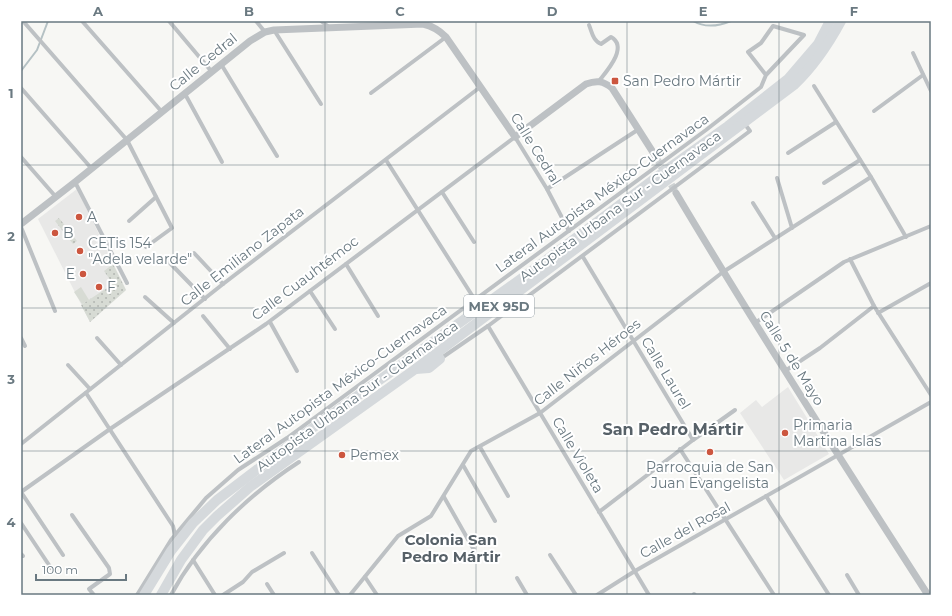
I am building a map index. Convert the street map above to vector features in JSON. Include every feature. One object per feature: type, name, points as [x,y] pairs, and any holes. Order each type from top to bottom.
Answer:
[{"type":"highway","name":"MEX 95D","points":[[149,595],[172,554],[213,506],[247,477],[289,442],[325,421],[369,392],[668,166],[765,96],[786,78],[806,57],[829,21]]},
{"type":"highway","name":"Autopista Urbana Sur - Cuernavaca","points":[[144,595],[171,551],[193,524],[217,500],[300,436],[529,273],[669,168],[728,126],[788,79],[818,44],[829,21]]},
{"type":"highway","name":"Autopista Urbana Sur - Cuernavaca","points":[[153,595],[170,567],[193,536],[214,513],[238,492],[769,99],[791,81],[806,64],[820,46],[834,21]]},
{"type":"highway","name":"MEX 95D","points":[[161,595],[181,560],[194,542],[233,501],[283,463],[414,370],[794,85],[806,74],[827,45],[841,21]]},
{"type":"highway","points":[[414,370],[429,368],[440,359]]},
{"type":"street","points":[[23,21],[127,140],[172,228],[146,247]]},
{"type":"street","points":[[82,21],[162,112]]},
{"type":"street","points":[[169,21],[212,72]]},
{"type":"street","points":[[256,21],[265,32]]},
{"type":"street","points":[[321,21],[329,27]]},
{"type":"street","name":"Calle Cedral","points":[[21,226],[221,64],[250,41],[265,32],[274,30],[329,27],[423,24],[436,29],[446,37],[479,88],[515,137],[547,189],[569,231]]},
{"type":"street","points":[[589,25],[594,39],[602,44],[611,37],[616,42],[618,52],[616,58],[599,81],[612,88],[656,157]]},
{"type":"street","name":"Lateral Autopista México-Cuernavaca","points":[[137,595],[175,535],[206,498],[238,470],[289,442],[475,300],[706,130],[761,87],[766,76],[804,35],[773,26],[761,43],[748,52],[766,76]]},
{"type":"street","points":[[274,30],[322,104]]},
{"type":"street","points":[[371,93],[446,37]]},
{"type":"street","points":[[913,53],[931,91]]},
{"type":"street","points":[[221,64],[277,156]]},
{"type":"street","points":[[874,111],[923,75]]},
{"type":"street","points":[[926,82],[931,79]]},
{"type":"street","name":"Calle Cuauhtémoc","points":[[21,492],[110,429],[270,322],[586,84],[599,81]]},
{"type":"street","points":[[814,86],[871,177],[906,237]]},
{"type":"street","points":[[21,88],[92,169]]},
{"type":"street","name":"Calle Emiliano Zapata","points":[[21,444],[223,284],[479,88]]},
{"type":"street","points":[[185,94],[222,162]]},
{"type":"street","points":[[788,153],[836,122]]},
{"type":"street","points":[[440,359],[488,326],[582,257],[750,131],[744,123]]},
{"type":"street","points":[[547,189],[639,129]]},
{"type":"street","points":[[21,157],[56,197]]},
{"type":"street","points":[[386,160],[475,300]]},
{"type":"street","points":[[824,183],[860,160]]},
{"type":"street","name":"Calle Niños Héroes","points":[[350,595],[398,536],[431,516],[471,452],[540,413],[723,272],[871,177]]},
{"type":"street","points":[[777,178],[792,228]]},
{"type":"street","points":[[75,182],[127,283]]},
{"type":"street","points":[[442,192],[474,242]]},
{"type":"street","name":"Calle 5 de Mayo","points":[[676,193],[723,272],[838,456],[928,595]]},
{"type":"street","points":[[129,221],[156,197]]},
{"type":"street","points":[[753,203],[775,238]]},
{"type":"street","points":[[21,226],[56,311]]},
{"type":"street","points":[[755,323],[850,259],[931,226]]},
{"type":"street","points":[[194,253],[223,284]]},
{"type":"street","name":"Calle Laurel","points":[[582,257],[693,440]]},
{"type":"street","points":[[850,259],[878,313],[931,395]]},
{"type":"street","points":[[168,261],[205,299]]},
{"type":"street","points":[[346,264],[378,316]]},
{"type":"street","points":[[878,313],[931,283]]},
{"type":"street","points":[[310,291],[335,329]]},
{"type":"street","points":[[145,297],[174,323]]},
{"type":"street","points":[[785,371],[820,348],[874,306]]},
{"type":"street","points":[[203,316],[230,349]]},
{"type":"street","points":[[270,322],[296,371]]},
{"type":"street","name":"Calle Violeta","points":[[488,326],[649,595]]},
{"type":"street","points":[[21,338],[25,346]]},
{"type":"street","points":[[97,338],[121,365]]},
{"type":"street","points":[[68,365],[90,389]]},
{"type":"street","points":[[86,393],[173,526],[175,535]]},
{"type":"street","name":"Calle del Rosal","points":[[597,595],[635,571],[931,402]]},
{"type":"street","points":[[599,512],[680,449],[735,410]]},
{"type":"street","points":[[480,446],[508,496]]},
{"type":"street","points":[[680,449],[774,595]]},
{"type":"street","points":[[171,595],[193,560],[220,527],[278,476],[299,462]]},
{"type":"street","points":[[463,465],[495,521]]},
{"type":"street","points":[[21,492],[63,555]]},
{"type":"street","points":[[766,496],[829,595]]},
{"type":"street","points":[[444,497],[474,550]]},
{"type":"street","points":[[72,515],[109,568],[110,574],[89,588],[94,595]]},
{"type":"street","points":[[21,523],[51,568]]},
{"type":"street","points":[[223,595],[242,582],[252,572],[284,553]]},
{"type":"street","points":[[312,553],[340,595]]},
{"type":"street","points":[[550,555],[576,595]]},
{"type":"street","points":[[193,560],[215,595]]},
{"type":"street","points":[[846,575],[859,595]]},
{"type":"street","points":[[365,577],[376,595]]},
{"type":"street","points":[[517,578],[527,595]]},
{"type":"street","points":[[267,584],[274,595]]},
{"type":"street","points":[[174,589],[178,595]]},
{"type":"shaded area","name":"CETis 154 \"Adela velarde\"","points":[[77,189],[126,290],[90,322],[38,219]]},
{"type":"shaded area","points":[[59,218],[77,241],[73,244],[55,221]]},
{"type":"shaded area","points":[[113,264],[126,290],[90,322],[81,305],[113,284],[104,271]]},
{"type":"shaded area","points":[[81,287],[89,300],[82,304],[74,292]]},
{"type":"shaded area","name":"Primaria Martina Islas","points":[[788,387],[829,454],[784,480],[740,413],[756,400],[762,407]]},
{"type":"waterway","points":[[21,71],[37,50],[48,21]]},
{"type":"waterway","points":[[693,21],[702,25],[712,26],[731,21]]},
{"type":"tunnel","points":[[656,157],[676,193]]},
{"type":"place","name":"San Pedro Mártir","points":[[615,81]]},
{"type":"place","name":"A","points":[[79,217]]},
{"type":"place","name":"B","points":[[55,233]]},
{"type":"place","name":"CETis 154 \"Adela velarde\"","points":[[80,251]]},
{"type":"place","name":"E","points":[[83,274]]},
{"type":"place","name":"F","points":[[99,287]]},
{"type":"place","name":"Primaria Martina Islas","points":[[785,433]]},
{"type":"place","name":"Parrocquia de San Juan Evangelista","points":[[710,452]]},
{"type":"place","name":"Pemex","points":[[342,455]]},
{"type":"district","name":"San Pedro Mártir","points":[[673,429]]},
{"type":"district","name":"Colonia San Pedro Mártir","points":[[451,548]]}]
